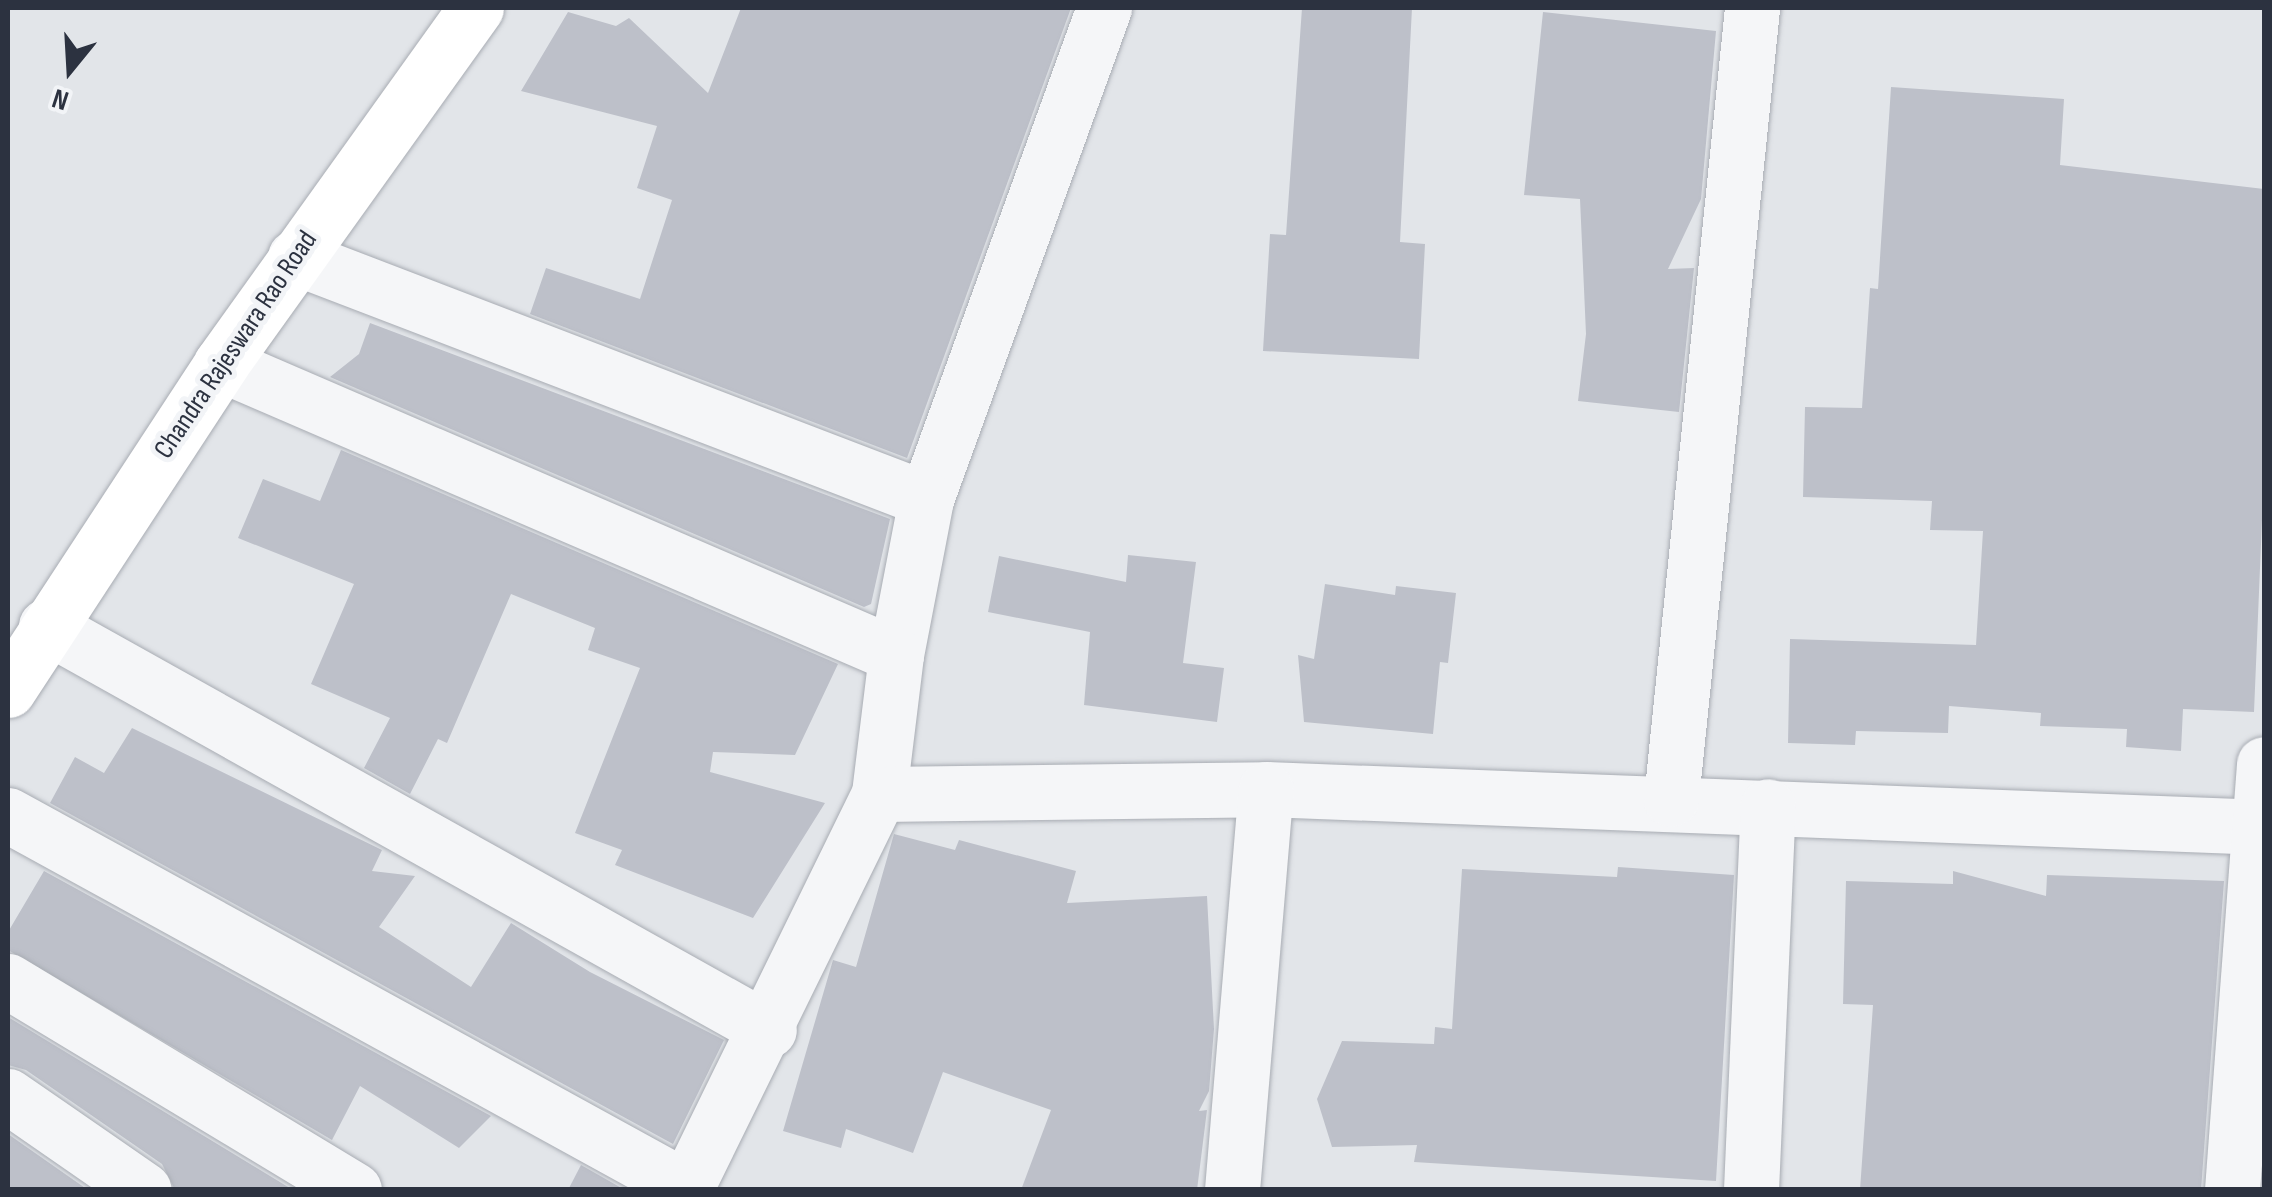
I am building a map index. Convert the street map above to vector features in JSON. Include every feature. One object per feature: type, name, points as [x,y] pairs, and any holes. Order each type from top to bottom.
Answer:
[{"type":"street","name":"Chandra Rajeswara Rao Road","points":[[8,690],[46,626],[221,364],[476,8]]},
{"type":"street","points":[[8,816],[686,1189],[768,1030],[879,794],[896,654],[926,499],[1104,8]]},
{"type":"street","points":[[1671,800],[1752,8]]},
{"type":"street","points":[[295,257],[926,499]]},
{"type":"street","points":[[221,364],[896,654]]},
{"type":"street","points":[[46,626],[768,1030]]},
{"type":"street","points":[[2232,1190],[2264,764]]},
{"type":"street","points":[[1232,1190],[1266,789]]},
{"type":"street","points":[[879,794],[1266,789],[1671,800],[2262,826]]},
{"type":"street","points":[[1751,1190],[1768,806]]},
{"type":"street","points":[[8,982],[354,1190]]},
{"type":"street","points":[[8,1096],[144,1190]]},
{"type":"building","points":[[741,8],[1071,8],[907,458],[530,314],[546,268],[640,299],[672,200],[637,188],[657,126],[521,91],[568,12],[616,26],[629,18],[708,93]]},
{"type":"building","points":[[1302,8],[1412,8],[1400,242],[1425,244],[1419,359],[1263,351],[1270,234],[1286,235]]},
{"type":"building","points":[[1543,12],[1716,31],[1701,199],[1668,269],[1694,268],[1679,412],[1578,401],[1586,334],[1580,199],[1524,195]]},
{"type":"building","points":[[1891,87],[2064,99],[2060,165],[2264,189],[2264,472],[2254,712],[2183,709],[2181,751],[2126,747],[2127,729],[2040,726],[2041,713],[1949,706],[1948,733],[1856,731],[1855,745],[1788,743],[1790,639],[1976,645],[1983,531],[1930,530],[1932,501],[1803,497],[1805,407],[1862,408],[1870,288],[1878,289]]},
{"type":"building","points":[[370,323],[890,519],[871,604],[864,607],[330,377],[359,354]]},
{"type":"building","points":[[341,450],[838,664],[795,755],[713,752],[710,772],[825,803],[753,918],[615,865],[622,850],[575,833],[640,668],[588,650],[595,628],[511,594],[447,743],[438,739],[410,794],[364,768],[390,718],[311,684],[354,584],[238,538],[263,479],[320,501]]},
{"type":"building","points":[[1128,555],[1196,562],[1183,663],[1224,668],[1217,722],[1084,705],[1090,632],[988,612],[999,556],[1126,582]]},
{"type":"building","points":[[1325,584],[1395,595],[1396,586],[1456,593],[1448,663],[1440,662],[1433,734],[1304,722],[1298,655],[1314,659]]},
{"type":"building","points":[[132,728],[382,850],[372,871],[415,876],[379,927],[471,987],[511,923],[590,972],[724,1040],[673,1144],[50,803],[75,757],[104,773]]},
{"type":"building","points":[[894,834],[955,850],[959,840],[1076,871],[1067,903],[1207,896],[1214,1029],[1209,1091],[1199,1111],[1207,1110],[1197,1190],[1021,1190],[1051,1110],[943,1072],[913,1153],[846,1129],[841,1148],[783,1131],[833,960],[856,967]]},
{"type":"building","points":[[1618,867],[1734,875],[1716,1181],[1414,1162],[1417,1145],[1332,1147],[1317,1099],[1342,1041],[1434,1044],[1435,1027],[1452,1029],[1462,869],[1617,877]]},
{"type":"building","points":[[44,871],[491,1116],[459,1148],[360,1086],[332,1140],[8,950],[8,932]]},
{"type":"building","points":[[1953,871],[2046,896],[2047,875],[2224,881],[2201,1190],[1860,1190],[1873,1005],[1843,1004],[1846,881],[1953,884]]},
{"type":"building","points":[[8,1017],[293,1190],[175,1190],[162,1164],[26,1070],[8,1065]]},
{"type":"building","points":[[8,1134],[88,1190],[8,1190]]},
{"type":"building","points":[[581,1165],[625,1190],[568,1190]]}]
